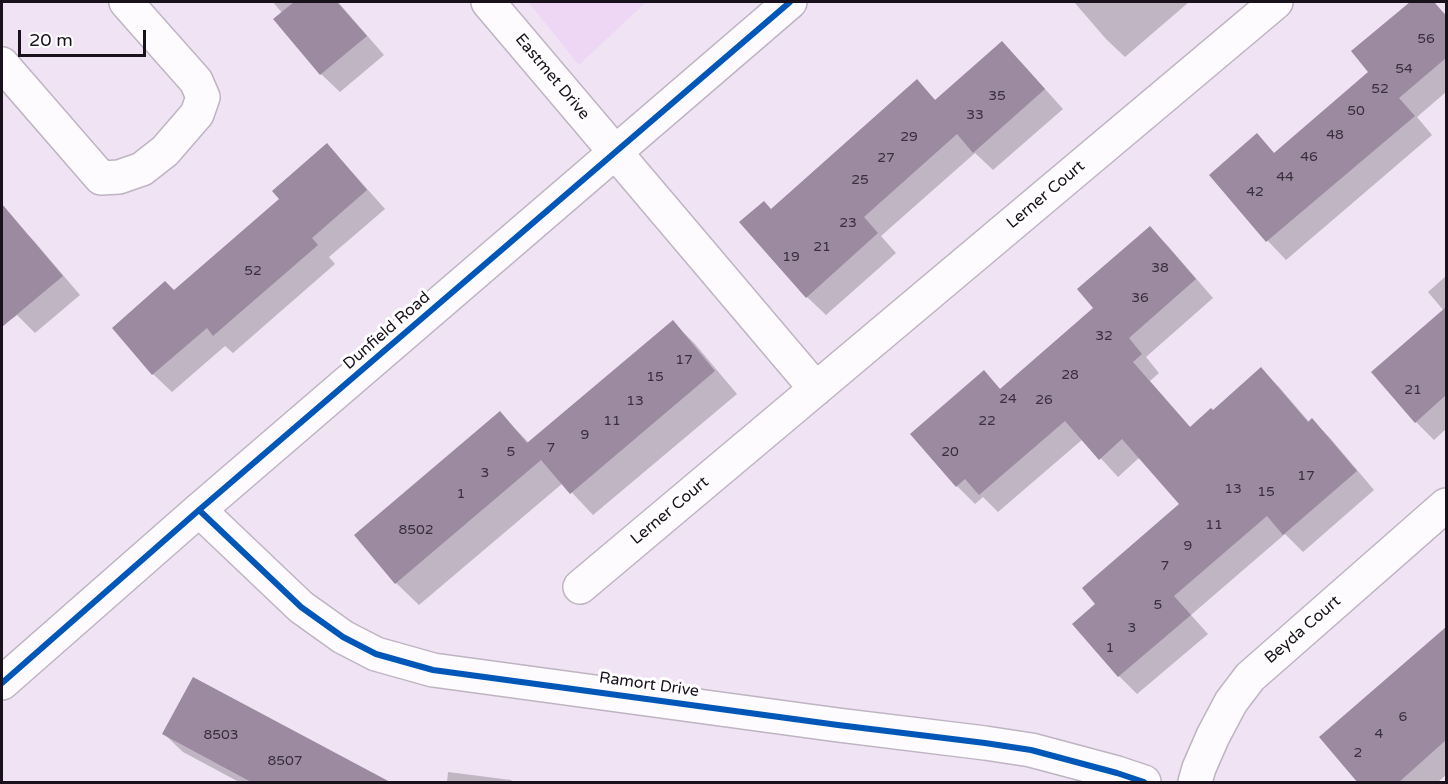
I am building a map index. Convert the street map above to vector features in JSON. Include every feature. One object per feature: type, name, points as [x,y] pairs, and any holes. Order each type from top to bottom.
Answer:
[{"type":"street","points":[[2,64],[101,178],[119,177],[142,169],[165,151],[197,114],[203,97],[196,81],[126,2]]},
{"type":"street","name":"Eastmet Drive","points":[[488,2],[616,153]]},
{"type":"street","name":"Dunfield Road","points":[[2,683],[199,510],[790,2]]},
{"type":"street","name":"Lerner Court","points":[[580,587],[1276,2]]},
{"type":"street","points":[[616,153],[816,389]]},
{"type":"street","name":"Beyda Court","points":[[1195,783],[1198,768],[1213,736],[1231,702],[1250,677],[1446,505]]},
{"type":"street","name":"Ramort Drive","points":[[199,510],[301,607],[343,637],[376,654],[433,670],[1031,750],[1117,773],[1144,783]]},
{"type":"shaded area","points":[[528,2],[646,2],[579,65]]},
{"type":"building","points":[[294,2],[337,2],[367,36],[320,75],[273,19]]},
{"type":"building","points":[[1410,2],[1434,2],[1446,16],[1446,58],[1399,98],[1415,116],[1266,242],[1209,175],[1257,133],[1274,153],[1368,72],[1351,51]]},
{"type":"building","points":[[1002,41],[1045,89],[973,153],[957,134],[864,217],[878,233],[806,298],[739,222],[764,201],[771,209],[917,79],[935,100]]},
{"type":"building","points":[[327,143],[367,190],[312,238],[318,245],[213,336],[207,328],[152,375],[112,328],[165,281],[174,290],[279,199],[272,191]]},
{"type":"building","points":[[2,204],[63,276],[2,327]]},
{"type":"building","points":[[1150,226],[1196,279],[1129,338],[1142,354],[1133,362],[1190,427],[1211,408],[1213,410],[1261,367],[1308,422],[1312,418],[1357,471],[1283,535],[1267,516],[1174,596],[1191,615],[1118,677],[1072,624],[1095,604],[1082,588],[1179,504],[1122,439],[1099,460],[1065,421],[979,495],[965,479],[956,487],[910,434],[984,370],[1000,389],[1093,308],[1077,289]]},
{"type":"building","points":[[1446,307],[1446,395],[1415,423],[1371,372]]},
{"type":"building","points":[[673,320],[715,371],[570,494],[541,460],[395,584],[354,535],[500,411],[527,443]]},
{"type":"building","points":[[1446,627],[1446,740],[1398,783],[1358,783],[1319,737]]},
{"type":"building","points":[[193,677],[392,783],[253,783],[162,734]]},
{"type":"cycle path","points":[[2,683],[199,510],[790,2]]},
{"type":"cycle path","points":[[199,510],[301,607],[343,637],[376,654],[433,670],[1031,750],[1144,782]]}]
